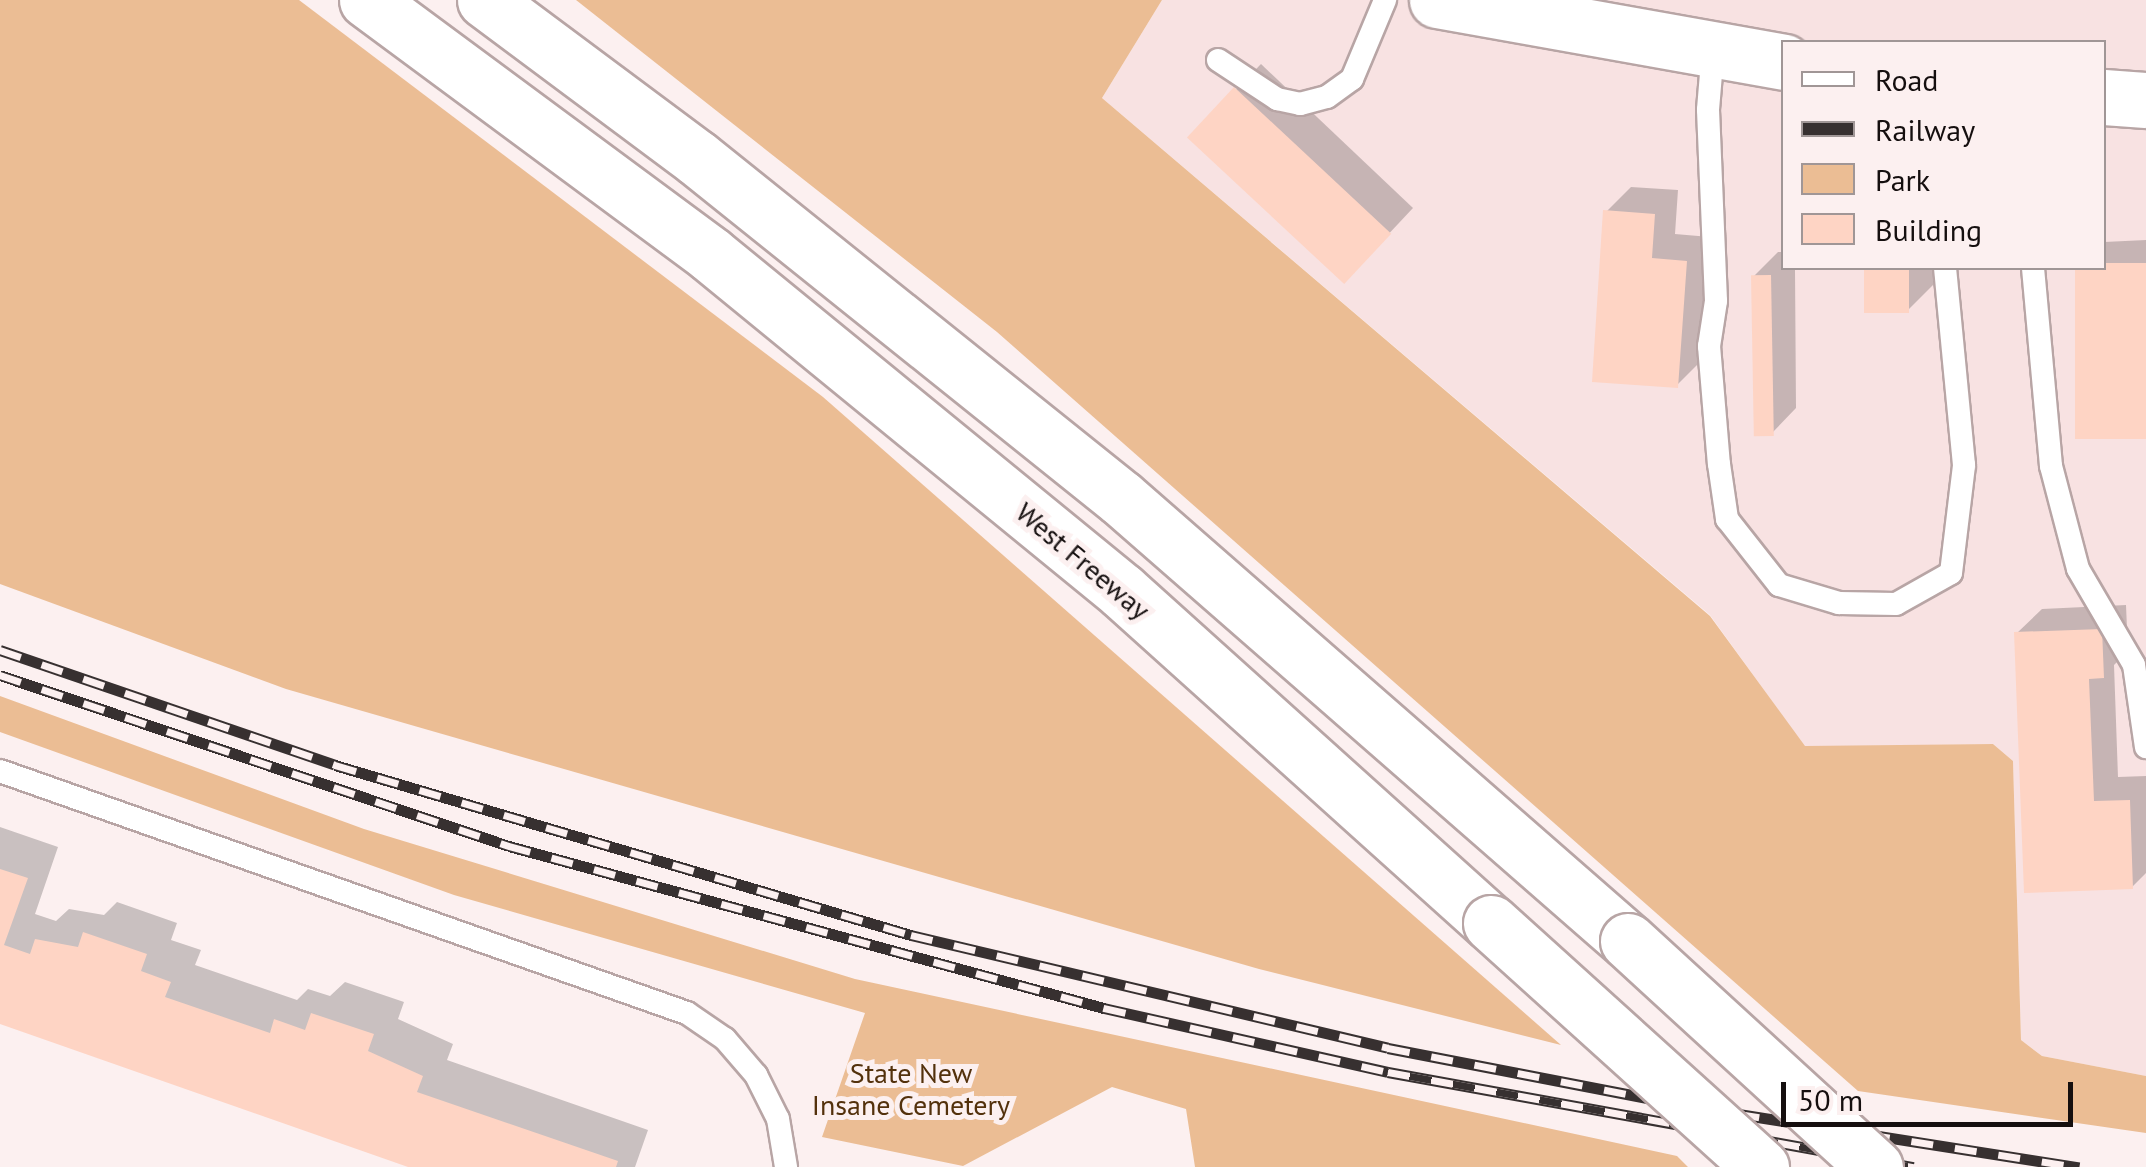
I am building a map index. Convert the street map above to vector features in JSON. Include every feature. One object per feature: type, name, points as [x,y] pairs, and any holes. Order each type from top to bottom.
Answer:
[{"type":"main road","name":"West Freeway","points":[[366,0],[710,254],[1122,592],[1761,1167]]},
{"type":"main road","points":[[485,0],[697,158],[1121,498],[1628,941],[1875,1167]]},
{"type":"main road","points":[[1437,0],[1781,61]]},
{"type":"main road","points":[[2106,97],[2146,100]]},
{"type":"lane","points":[[1218,60],[1277,99],[1300,104],[1326,98],[1352,79],[1386,0]]},
{"type":"lane","points":[[1713,50],[1708,110],[1716,301],[1709,346],[1719,464],[1727,520],[1779,585],[1838,602],[1896,604],[1951,573],[1964,465],[1945,270]]},
{"type":"lane","points":[[2033,270],[2051,466],[2078,569],[2134,666],[2146,746]]},
{"type":"lane","points":[[0,771],[687,1014],[725,1039],[756,1075],[778,1118],[786,1167]]},
{"type":"shaded area","points":[[1162,0],[2146,0],[2146,1076],[2042,1056],[2021,1040],[2013,761],[1993,744],[1805,747],[1710,615],[1102,98]]},
{"type":"green space","points":[[0,0],[299,0],[823,397],[1561,1045],[1259,969],[286,689],[0,584]]},
{"type":"green space","points":[[576,0],[1162,0],[1102,98],[1710,616],[1805,746],[1993,744],[2013,761],[2021,1040],[2042,1056],[2146,1076],[2146,1133],[1858,1091],[997,332]]},
{"type":"green space","name":"State New Insane Cemetery","points":[[0,696],[364,829],[855,979],[1677,1156],[1688,1167],[1195,1167],[1186,1109],[1112,1087],[963,1166],[822,1137],[865,1013],[454,895],[0,732]]},
{"type":"building","points":[[1234,87],[1391,234],[1344,284],[1187,137]]},
{"type":"building","points":[[1603,210],[1655,214],[1652,258],[1687,261],[1678,388],[1592,382]]},
{"type":"building","points":[[2106,263],[2146,263],[2146,439],[2075,439],[2075,270],[2106,270]]},
{"type":"building","points":[[1864,270],[1909,270],[1909,313],[1864,313]]},
{"type":"building","points":[[1751,275],[1771,275],[1774,436],[1754,436]]},
{"type":"building","points":[[2102,629],[2104,678],[2089,679],[2094,801],[2130,800],[2133,889],[2024,893],[2014,632]]},
{"type":"building","points":[[0,869],[28,878],[4,945],[30,954],[35,939],[78,947],[83,932],[147,954],[141,971],[171,982],[165,997],[270,1033],[274,1019],[305,1030],[311,1013],[374,1034],[368,1051],[423,1076],[417,1092],[618,1161],[616,1167],[408,1167],[0,1024]]},
{"type":"railway","points":[[0,650],[335,765],[911,935],[1388,1048],[1694,1107],[2079,1167]]},
{"type":"railway","points":[[0,675],[509,846],[1104,1008],[1388,1072],[1913,1167]]}]
